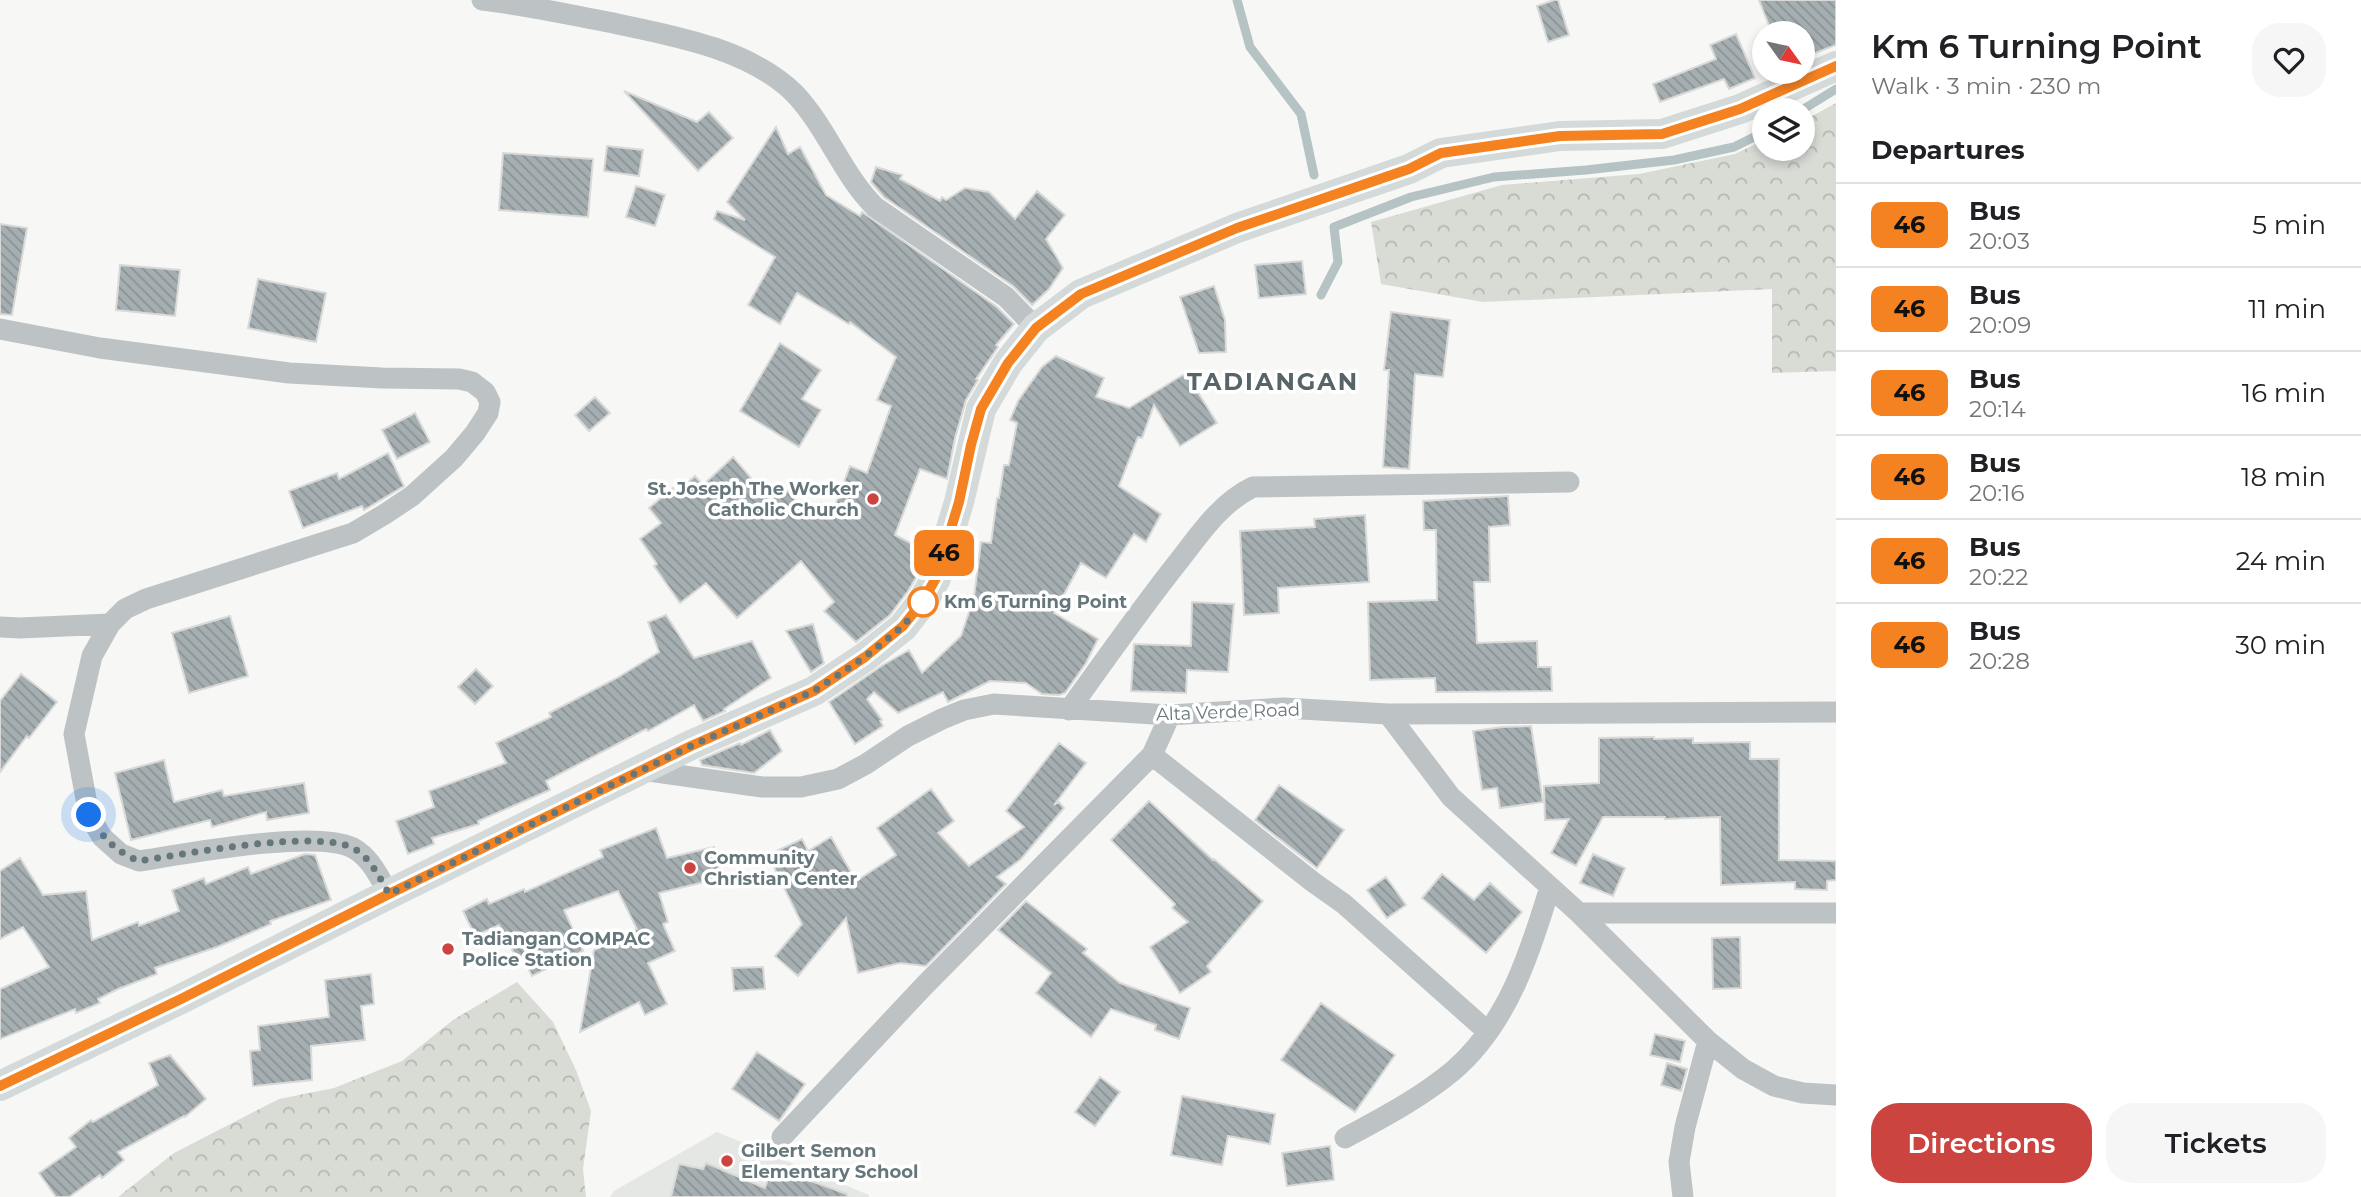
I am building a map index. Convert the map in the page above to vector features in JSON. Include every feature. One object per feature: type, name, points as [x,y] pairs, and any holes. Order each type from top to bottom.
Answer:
[{"type":"main road","points":[[0,1086],[691,746],[814,691],[865,657],[903,626],[923,601],[936,578],[959,502],[981,409],[1008,363],[1036,328],[1081,294],[1237,228],[1409,169],[1441,153],[1560,136],[1662,134],[1740,109],[1836,66]]},
{"type":"street","points":[[482,0],[526,5],[671,35],[738,57],[768,73],[794,94],[813,117],[858,191],[874,208],[1006,297],[1036,328]]},
{"type":"street","points":[[0,329],[100,348],[289,373],[459,379],[472,382],[485,392],[490,402],[488,414],[454,458],[412,496],[353,533],[146,599],[125,609],[110,624],[92,656],[74,734],[89,815],[102,837],[121,854],[139,861],[289,842],[337,842],[368,859],[389,894]]},
{"type":"street","points":[[1069,710],[1154,592],[1211,520],[1236,495],[1253,487],[1569,482]]},
{"type":"street","points":[[0,627],[110,624]]},
{"type":"street","name":"Alta Verde Road","points":[[642,770],[762,787],[801,787],[838,779],[866,765],[908,736],[964,709],[993,704],[1170,715],[1284,708],[1388,714],[1836,712]]},
{"type":"street","points":[[1388,714],[1451,797],[1579,913],[1708,1041],[1743,1069],[1774,1086],[1803,1093],[1836,1095]]},
{"type":"street","points":[[782,1137],[924,986],[1152,755],[1170,715]]},
{"type":"street","points":[[1152,755],[1344,904],[1488,1032]]},
{"type":"street","points":[[1345,1138],[1396,1110],[1455,1069],[1488,1032],[1503,1011],[1532,947],[1550,887]]},
{"type":"street","points":[[1579,913],[1836,913]]},
{"type":"street","points":[[1683,1197],[1679,1163],[1685,1127],[1708,1041]]},
{"type":"shaded area","name":"Gilbert Semon Elementary School","points":[[717,1132],[869,1197],[610,1197],[614,1191]]},
{"type":"green space","points":[[1836,103],[1836,371],[1772,373],[1772,289],[1483,302],[1381,284],[1371,222],[1502,185],[1639,174],[1735,154],[1752,146],[1752,161],[1815,161],[1815,114]]},
{"type":"green space","points":[[517,982],[553,1022],[576,1070],[591,1111],[583,1169],[586,1197],[118,1197],[174,1153],[279,1099],[334,1088],[402,1061],[453,1020]]},
{"type":"building","points":[[1558,0],[1569,35],[1548,42],[1537,6]]},
{"type":"building","points":[[1759,0],[1836,0],[1836,45],[1815,53],[1815,21],[1767,21]]},
{"type":"building","points":[[1736,34],[1752,71],[1752,79],[1729,89],[1724,79],[1660,102],[1653,84],[1716,59],[1710,45]]},
{"type":"building","points":[[624,91],[697,122],[709,112],[733,138],[698,171]]},
{"type":"building","points":[[776,127],[788,154],[800,147],[826,195],[860,216],[862,212],[997,307],[1014,324],[996,345],[998,347],[976,379],[978,380],[966,400],[947,479],[920,469],[895,535],[926,551],[920,571],[890,615],[856,642],[824,611],[834,602],[801,561],[737,618],[706,583],[680,603],[654,566],[657,564],[640,539],[661,523],[649,508],[673,488],[676,493],[695,476],[703,485],[733,457],[769,499],[783,486],[808,514],[821,503],[831,516],[850,466],[867,473],[891,406],[877,400],[896,357],[850,322],[849,324],[797,293],[780,324],[748,305],[775,257],[714,219],[717,211],[745,220],[727,202]]},
{"type":"building","points":[[607,146],[643,150],[639,176],[604,171]]},
{"type":"building","points":[[503,153],[593,159],[588,217],[499,210]]},
{"type":"building","points":[[876,167],[902,175],[900,179],[940,201],[942,197],[946,200],[965,188],[989,192],[1015,219],[1037,191],[1065,215],[1046,239],[1063,268],[1049,289],[1032,305],[1013,286],[884,197],[871,182]]},
{"type":"building","points":[[636,186],[665,195],[655,226],[626,217]]},
{"type":"building","points":[[0,224],[27,228],[12,315],[0,314]]},
{"type":"building","points":[[1302,261],[1306,294],[1259,298],[1255,265]]},
{"type":"building","points":[[120,265],[180,270],[175,316],[116,310]]},
{"type":"building","points":[[258,279],[326,293],[316,342],[248,328]]},
{"type":"building","points":[[1214,286],[1225,320],[1226,352],[1199,353],[1180,297]]},
{"type":"building","points":[[1391,312],[1450,320],[1443,377],[1415,374],[1409,469],[1383,467],[1389,370],[1384,370]]},
{"type":"building","points":[[780,343],[821,370],[802,399],[821,410],[799,447],[740,411]]},
{"type":"building","points":[[1056,356],[1104,378],[1096,397],[1129,408],[1186,373],[1217,423],[1180,446],[1154,405],[1119,486],[1161,514],[1146,542],[1134,534],[1106,578],[1081,563],[1054,613],[1098,639],[1086,663],[1065,693],[1042,694],[1026,683],[990,681],[948,702],[943,692],[898,713],[874,692],[867,699],[882,720],[880,721],[883,726],[855,744],[829,702],[909,650],[922,673],[961,636],[974,597],[981,542],[991,543],[1004,465],[1009,465],[1017,423],[1010,420],[1018,401],[1042,367]]},
{"type":"building","points":[[595,397],[610,413],[589,431],[575,415]]},
{"type":"building","points":[[415,413],[430,442],[397,459],[382,430]]},
{"type":"building","points":[[388,453],[404,486],[364,510],[362,506],[303,528],[289,491],[337,473],[339,479]]},
{"type":"building","points":[[1508,496],[1510,525],[1489,527],[1490,582],[1474,582],[1477,643],[1537,641],[1538,667],[1551,667],[1552,691],[1436,692],[1435,678],[1370,680],[1368,602],[1437,600],[1436,530],[1424,530],[1423,501]]},
{"type":"building","points":[[1365,515],[1369,582],[1278,588],[1279,613],[1244,615],[1240,531],[1315,527],[1314,519]]},
{"type":"building","points":[[1192,602],[1234,604],[1228,672],[1187,670],[1186,693],[1131,691],[1134,644],[1191,646]]},
{"type":"building","points":[[666,615],[694,658],[752,641],[771,678],[724,709],[725,711],[703,721],[694,705],[648,731],[646,729],[546,781],[550,790],[478,821],[479,824],[432,838],[434,844],[408,854],[396,821],[434,807],[429,791],[506,763],[496,743],[551,717],[549,713],[617,678],[659,652],[648,622]]},
{"type":"building","points":[[230,616],[248,676],[189,693],[172,633]]},
{"type":"building","points":[[813,624],[824,663],[811,672],[786,631]]},
{"type":"building","points":[[476,669],[493,686],[475,704],[458,687]]},
{"type":"building","points":[[21,674],[57,702],[0,772],[0,701]]},
{"type":"building","points":[[1531,726],[1543,802],[1500,808],[1497,788],[1482,790],[1473,731]]},
{"type":"building","points":[[770,730],[782,751],[754,773],[702,765],[700,760],[740,743],[741,745]]},
{"type":"building","points":[[1599,738],[1693,738],[1693,743],[1750,742],[1750,759],[1779,759],[1779,860],[1836,861],[1836,880],[1827,881],[1827,890],[1795,889],[1795,882],[1721,885],[1720,817],[1603,817],[1576,866],[1551,853],[1569,819],[1545,820],[1544,786],[1599,783]]},
{"type":"building","points":[[1059,743],[1086,763],[1054,805],[1059,802],[1064,808],[1021,859],[997,877],[1006,884],[926,966],[900,963],[858,973],[846,918],[798,976],[775,956],[802,924],[768,855],[802,839],[808,851],[831,837],[856,881],[896,855],[877,828],[931,789],[954,821],[938,833],[969,866],[1024,827],[1006,811]]},
{"type":"building","points":[[164,760],[174,802],[222,790],[224,796],[304,783],[309,813],[267,820],[266,812],[212,827],[210,820],[131,840],[115,773]]},
{"type":"building","points":[[1279,785],[1344,830],[1317,868],[1255,820]]},
{"type":"building","points":[[1149,801],[1213,860],[1263,901],[1207,966],[1211,972],[1180,993],[1150,947],[1188,922],[1172,908],[1175,904],[1111,840]]},
{"type":"building","points":[[656,828],[667,858],[714,847],[721,878],[659,893],[668,922],[663,924],[675,951],[648,963],[667,1004],[645,1015],[639,1002],[580,1032],[594,950],[637,929],[618,891],[564,910],[583,951],[532,976],[522,956],[517,959],[499,925],[475,936],[463,911],[487,899],[489,904],[524,889],[525,892],[603,857],[600,850]]},
{"type":"building","points":[[305,854],[315,855],[331,900],[270,921],[271,924],[217,947],[155,968],[157,974],[98,999],[100,1003],[76,1013],[75,1009],[0,1039],[0,989],[49,967],[23,927],[0,939],[0,871],[20,858],[43,895],[86,891],[92,940],[138,922],[139,926],[179,911],[172,890],[204,878],[206,884],[248,867],[251,874]]},
{"type":"building","points":[[1593,854],[1625,868],[1613,896],[1580,883]]},
{"type":"building","points":[[1442,874],[1474,900],[1490,883],[1522,912],[1486,953],[1422,898]]},
{"type":"building","points":[[1386,877],[1406,905],[1387,918],[1367,890]]},
{"type":"building","points":[[1026,901],[1087,949],[1083,953],[1120,983],[1190,1008],[1179,1039],[1155,1030],[1156,1025],[1111,1009],[1091,1037],[1036,993],[1051,973],[998,930]]},
{"type":"building","points":[[1740,937],[1741,988],[1713,989],[1712,938]]},
{"type":"building","points":[[763,967],[765,989],[734,991],[732,968]]},
{"type":"building","points":[[371,974],[374,1004],[361,1006],[365,1040],[311,1046],[312,1080],[253,1086],[250,1051],[260,1050],[258,1026],[329,1017],[325,980]]},
{"type":"building","points":[[1321,1003],[1395,1055],[1355,1112],[1281,1060]]},
{"type":"building","points":[[1655,1034],[1685,1041],[1680,1062],[1650,1055]]},
{"type":"building","points":[[757,1052],[805,1084],[779,1121],[732,1089]]},
{"type":"building","points":[[170,1055],[206,1099],[185,1117],[118,1152],[124,1160],[102,1178],[100,1175],[69,1197],[56,1197],[39,1173],[76,1147],[69,1138],[91,1120],[93,1122],[158,1085],[149,1063]]},
{"type":"building","points":[[1667,1063],[1687,1069],[1681,1091],[1661,1085]]},
{"type":"building","points":[[1100,1077],[1120,1092],[1095,1126],[1075,1112]]},
{"type":"building","points":[[1182,1096],[1275,1114],[1270,1144],[1228,1136],[1222,1165],[1171,1155]]},
{"type":"building","points":[[1330,1146],[1334,1180],[1287,1186],[1282,1153]]},
{"type":"building","points":[[706,1163],[765,1188],[772,1167],[847,1194],[847,1197],[671,1197],[679,1164],[703,1169]]},
{"type":"waterway","points":[[1237,0],[1250,47],[1301,114],[1314,175]]},
{"type":"waterway","points":[[1815,102],[1836,89]]},
{"type":"waterway","points":[[1321,295],[1338,262],[1334,227],[1411,197],[1494,177],[1674,160],[1734,147],[1752,138]]},
{"type":"bus line","name":"46","points":[[0,1086],[691,746],[814,691],[865,657],[903,626],[923,601],[936,578],[959,502],[981,409],[1008,363],[1036,328],[1081,294],[1237,228],[1409,169],[1441,153],[1560,136],[1662,134],[1740,109],[1836,66]]},
{"type":"place","name":"St. Joseph The Worker Catholic Church","points":[[873,499]]},
{"type":"place","name":"Km 6 Turning Point","points":[[923,602]]},
{"type":"place","name":"Community Christian Center","points":[[690,868]]},
{"type":"place","name":"Tadiangan COMPAC Police Station","points":[[448,949]]},
{"type":"place","name":"Gilbert Semon Elementary School","points":[[727,1161]]},
{"type":"district","name":"TADIANGAN","points":[[1273,381]]},
{"type":"route","points":[[89,815],[102,837],[121,854],[139,861],[289,842],[337,842],[368,859],[389,894],[691,746],[814,691],[865,657],[903,626],[923,602]]}]
